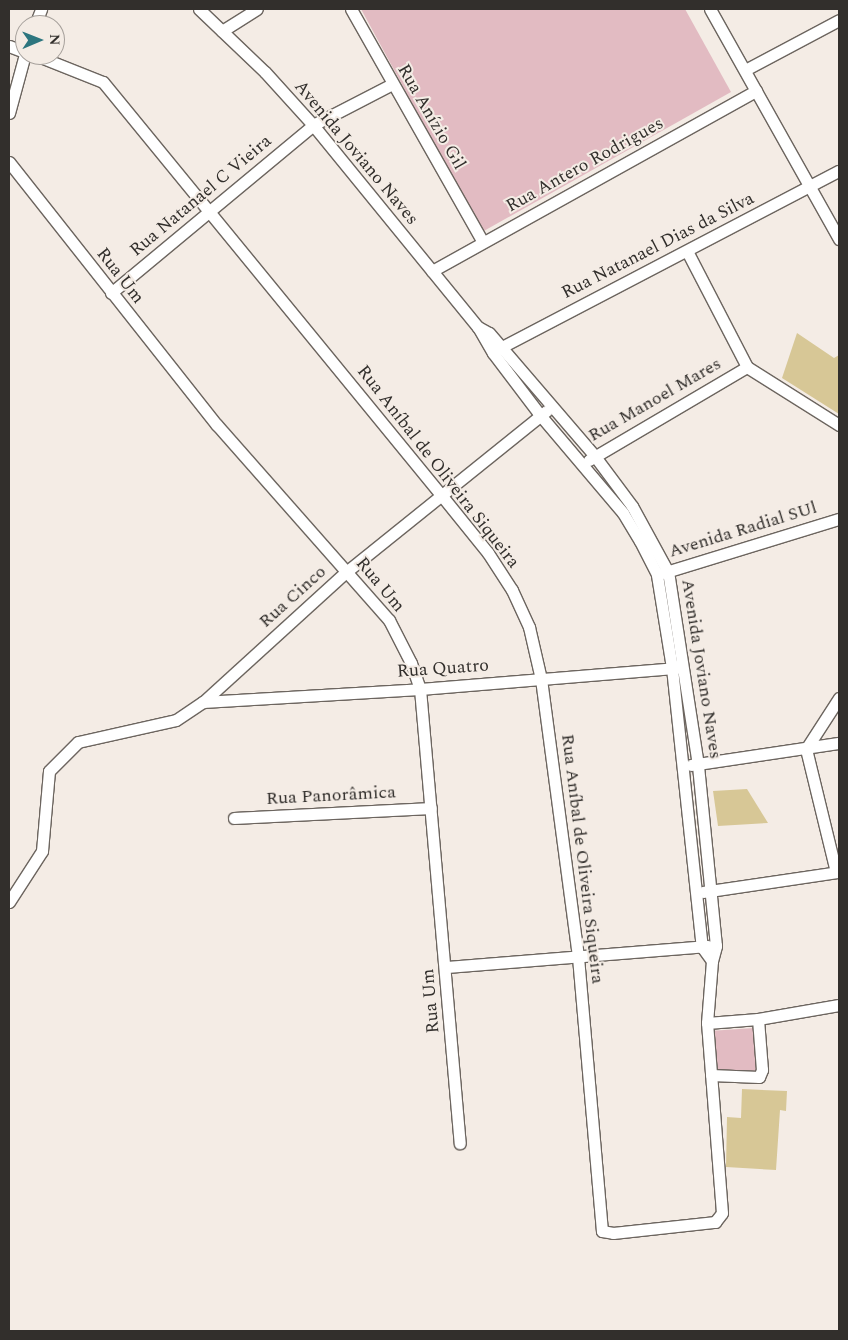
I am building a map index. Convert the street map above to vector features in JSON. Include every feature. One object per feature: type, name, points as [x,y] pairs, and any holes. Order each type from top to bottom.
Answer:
[{"type":"street","name":"Avenida Joviano Naves","points":[[198,9],[265,72],[313,125],[478,327],[489,333],[497,350],[540,415],[623,513],[656,576],[672,668],[681,766],[702,947],[712,961]]},
{"type":"street","points":[[222,31],[257,9]]},
{"type":"street","name":"Rua Anízio Gil","points":[[351,9],[482,241]]},
{"type":"street","points":[[710,9],[839,239]]},
{"type":"street","points":[[745,70],[839,20]]},
{"type":"street","points":[[9,113],[22,65]]},
{"type":"street","name":"Rua Aníbal de Oliveira Siqueira","points":[[60,65],[103,82],[488,553],[512,590],[529,627],[541,679],[578,957],[599,1221],[604,1232],[705,1224],[721,1219]]},
{"type":"street","name":"Rua Natanael C Vieira","points":[[111,293],[313,125],[392,84]]},
{"type":"street","name":"Rua Antero Rodrigues","points":[[432,271],[482,241],[756,91]]},
{"type":"street","name":"Rua Um","points":[[9,162],[217,425],[389,620],[411,663],[420,689],[446,967],[460,1143]]},
{"type":"street","name":"Rua Natanael Dias da Silva","points":[[497,350],[688,253],[839,171]]},
{"type":"street","points":[[688,253],[747,367],[839,425]]},
{"type":"street","name":"Avenida Joviano Naves","points":[[497,350],[594,455],[632,506],[668,572],[685,667],[698,765],[716,946],[712,961],[707,1023],[721,1219]]},
{"type":"street","name":"Rua Manoel Mares","points":[[581,465],[594,455],[747,367]]},
{"type":"street","name":"Rua Cinco","points":[[9,902],[42,851],[49,771],[78,742],[176,720],[203,702],[346,572],[551,408]]},
{"type":"street","name":"Avenida Radial SUl","points":[[656,576],[839,519]]},
{"type":"street","name":"Rua Quatro","points":[[203,702],[420,689],[685,667]]},
{"type":"street","points":[[695,893],[838,872],[806,749],[839,698]]},
{"type":"street","points":[[681,766],[839,743]]},
{"type":"street","name":"Rua Panorâmica","points":[[234,818],[431,808]]},
{"type":"street","points":[[446,967],[716,946]]},
{"type":"street","points":[[707,1023],[758,1019],[839,1005]]},
{"type":"street","points":[[711,1075],[759,1077],[762,1070],[758,1019]]},
{"type":"shaded area","points":[[361,9],[685,9],[731,92],[482,232]]},
{"type":"shaded area","points":[[754,1028],[757,1073],[716,1076],[713,1031]]},
{"type":"building","points":[[797,333],[834,358],[839,355],[839,414],[782,378]]},
{"type":"building","points":[[747,789],[768,823],[718,826],[713,791]]},
{"type":"building","points":[[742,1089],[787,1091],[786,1111],[780,1110],[776,1170],[726,1167],[727,1117],[741,1118]]}]
